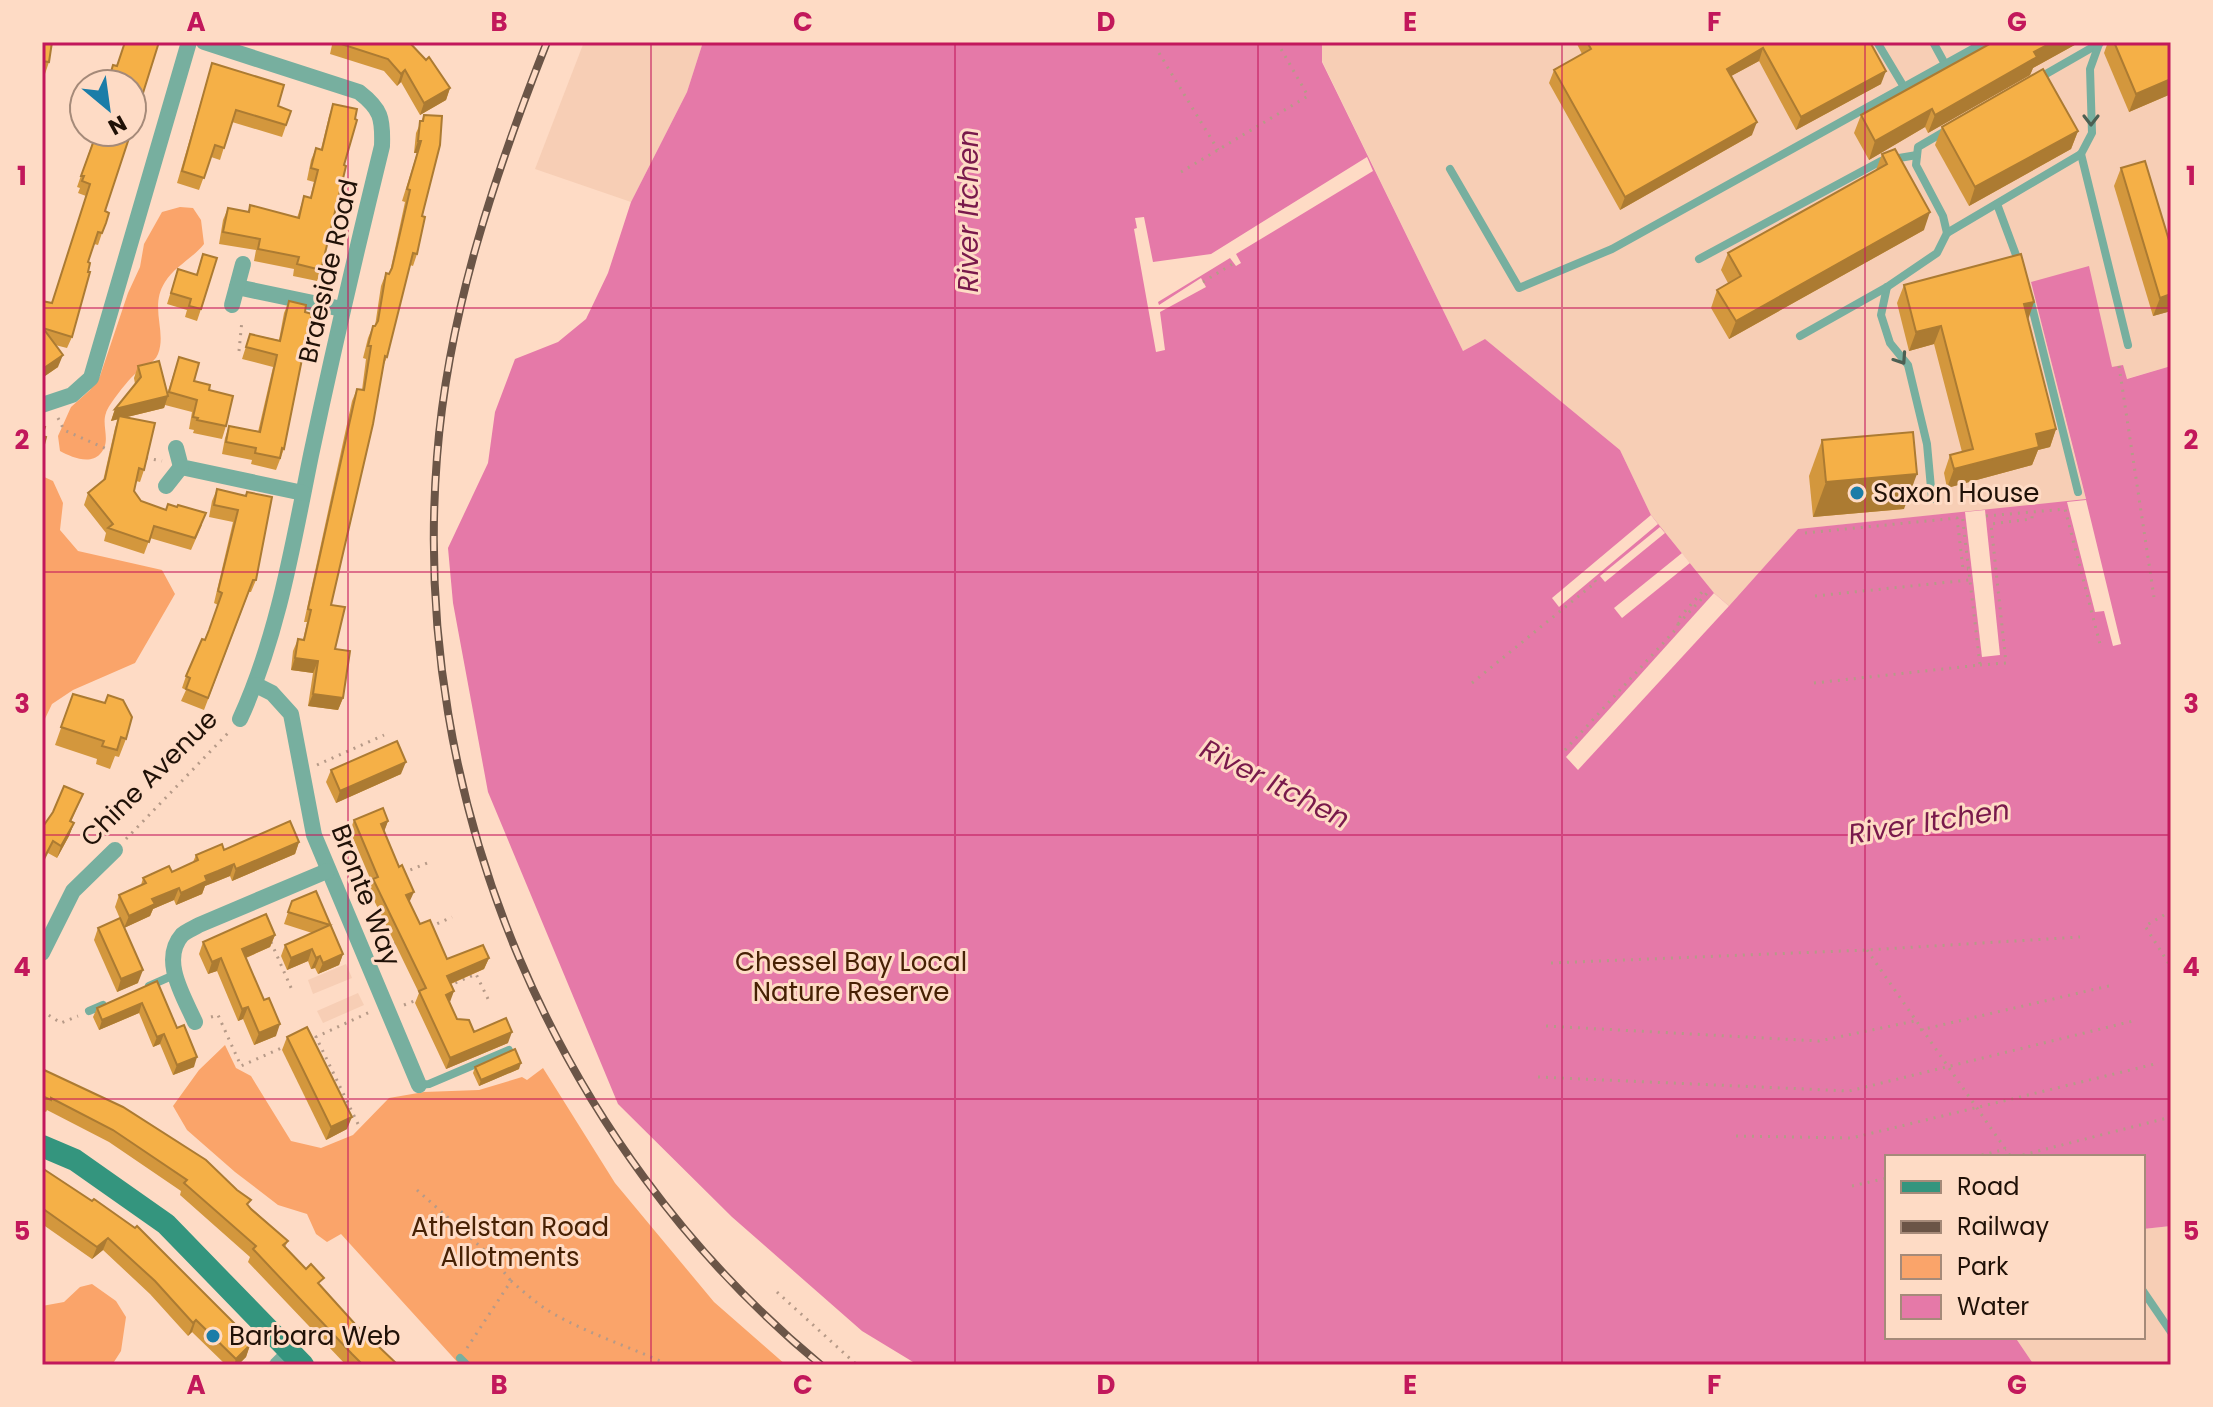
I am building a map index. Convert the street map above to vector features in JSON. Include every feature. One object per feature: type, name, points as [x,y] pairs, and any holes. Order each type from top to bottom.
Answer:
[{"type":"street","points":[[46,404],[72,395],[91,378],[189,42]]},
{"type":"street","name":"Braeside Road","points":[[204,42],[359,92],[375,105],[383,124],[382,146],[342,309],[274,628]]},
{"type":"street","points":[[232,305],[243,264]]},
{"type":"street","points":[[237,287],[342,309]]},
{"type":"street","points":[[176,448],[181,467]]},
{"type":"street","points":[[181,467],[303,493]]},
{"type":"street","points":[[166,486],[181,467]]},
{"type":"street","name":"Chine Avenue","points":[[240,719],[256,685],[274,628]]},
{"type":"street","name":"Bronte Way","points":[[256,685],[272,693],[291,714],[314,835],[419,1085]]},
{"type":"street","name":"Chine Avenue","points":[[42,953],[73,891],[115,850]]},
{"type":"street","points":[[195,1022],[174,975],[174,952],[182,935],[327,871]]},
{"type":"street","points":[[42,1146],[75,1160],[166,1224],[290,1361]]},
{"type":"lane","points":[[1877,42],[1904,87]]},
{"type":"lane","points":[[1933,42],[1945,64]]},
{"type":"lane","points":[[1450,169],[1519,288],[1612,249],[1985,42]]},
{"type":"lane","points":[[2035,81],[2100,43]]},
{"type":"lane","points":[[1800,336],[1887,287],[1937,253],[1947,233],[2081,154],[2092,133],[2090,69],[2100,43]]},
{"type":"lane","points":[[1947,233],[1943,216],[1916,165],[1918,147],[1957,125]]},
{"type":"lane","points":[[2081,154],[2128,345]]},
{"type":"lane","points":[[1699,259],[1881,161],[1917,155]]},
{"type":"lane","points":[[1997,204],[2021,267]]},
{"type":"lane","points":[[1887,287],[1881,315],[1890,343],[1908,365],[1927,444],[1932,499]]},
{"type":"lane","points":[[2029,295],[2078,492]]},
{"type":"lane","points":[[146,987],[174,975]]},
{"type":"lane","points":[[89,1011],[117,999]]},
{"type":"lane","points":[[419,1085],[429,1084],[509,1050]]},
{"type":"lane","points":[[2145,1294],[2171,1332]]},
{"type":"path","points":[[1181,172],[1308,96],[1277,42]]},
{"type":"path","points":[[1159,53],[1218,150]]},
{"type":"path","points":[[1203,282],[1234,263]]},
{"type":"path","points":[[2119,366],[2154,597]]},
{"type":"path","points":[[46,404],[64,430],[116,452]]},
{"type":"path","points":[[142,457],[181,467]]},
{"type":"path","points":[[1986,516],[2065,509],[2101,648]]},
{"type":"path","points":[[1814,683],[2006,663],[1991,524],[2032,519],[2032,512]]},
{"type":"path","points":[[1962,513],[1980,665]]},
{"type":"path","points":[[1805,533],[1957,518],[1963,569],[1968,569]]},
{"type":"path","points":[[1472,683],[1596,582],[1593,578]]},
{"type":"path","points":[[1815,596],[1969,580]]},
{"type":"path","points":[[1565,750],[1711,589]]},
{"type":"path","points":[[1678,625],[1680,617],[1704,590]]},
{"type":"path","name":"Chine Avenue","points":[[115,850],[240,719]]},
{"type":"path","points":[[316,765],[384,735]]},
{"type":"path","points":[[393,878],[432,861]]},
{"type":"path","points":[[340,901],[379,884]]},
{"type":"path","points":[[2171,911],[2145,926],[2171,967]]},
{"type":"path","points":[[427,929],[452,917]]},
{"type":"path","points":[[1551,963],[1867,950],[2080,937]]},
{"type":"path","points":[[270,940],[292,990]]},
{"type":"path","points":[[364,958],[402,940]]},
{"type":"path","points":[[1867,950],[1920,1030],[2011,1155]]},
{"type":"path","points":[[438,991],[476,974],[489,1001]]},
{"type":"path","points":[[1920,1030],[2113,985]]},
{"type":"path","points":[[358,1124],[315,1034],[425,996]]},
{"type":"path","points":[[42,1011],[61,1023],[89,1011]]},
{"type":"path","points":[[195,1022],[218,1015],[241,1066],[285,1046]]},
{"type":"path","points":[[1546,1026],[1819,1041],[1915,1021]]},
{"type":"path","points":[[1538,1077],[1849,1091],[2133,1021]]},
{"type":"path","points":[[1736,1136],[1852,1138],[2159,1063]]},
{"type":"path","points":[[2021,1155],[2171,1117]]},
{"type":"path","points":[[1982,1155],[2006,1149]]},
{"type":"path","points":[[1852,1186],[1885,1178]]},
{"type":"path","points":[[417,1190],[492,1257],[511,1281],[548,1311],[591,1334],[621,1343],[669,1365]]},
{"type":"path","points":[[464,1362],[511,1281]]},
{"type":"path","points":[[777,1292],[857,1365]]},
{"type":"shaded area","points":[[584,42],[703,42],[687,92],[631,202],[535,169]]},
{"type":"shaded area","points":[[1322,42],[2171,42],[2171,366],[2126,379],[2031,282],[2086,500],[1798,529],[1729,606],[1714,593],[1651,515],[1620,450],[1485,339],[1463,351],[1322,61]]},
{"type":"shaded area","points":[[346,964],[352,978],[313,994],[308,980]]},
{"type":"shaded area","points":[[358,993],[364,1005],[323,1023],[317,1011]]},
{"type":"shaded area","points":[[2171,1226],[2171,1365],[2034,1365],[2016,1339],[2145,1339],[2145,1229]]},
{"type":"green space","points":[[180,207],[193,208],[201,220],[204,244],[173,272],[160,291],[158,310],[161,337],[158,354],[132,377],[108,409],[106,439],[100,454],[86,459],[64,453],[60,451],[58,436],[71,407],[100,376],[140,267],[144,244],[162,212]]},
{"type":"green space","points":[[42,476],[53,481],[63,503],[60,530],[78,551],[162,570],[175,594],[135,663],[73,690],[52,704],[42,725]]},
{"type":"green space","name":"Athelstan Road Allotments","points":[[225,1045],[236,1068],[251,1076],[291,1141],[321,1148],[353,1135],[389,1098],[424,1092],[479,1090],[522,1077],[527,1080],[543,1068],[615,1183],[714,1302],[786,1365],[460,1365],[341,1234],[327,1242],[316,1234],[307,1214],[278,1205],[187,1130],[173,1106],[199,1070]]},
{"type":"green space","points":[[92,1284],[116,1301],[126,1317],[121,1351],[112,1365],[42,1365],[42,1306],[64,1302],[80,1287]]},
{"type":"water","name":"River Itchen","points":[[703,42],[1322,42],[1322,62],[1463,351],[1485,339],[1620,450],[1651,515],[1714,593],[1729,606],[1798,529],[2086,499],[2031,282],[2089,266],[2112,367],[2123,365],[2127,379],[2171,366],[2171,1226],[2145,1229],[2145,1155],[1885,1155],[1885,1339],[2016,1339],[2034,1365],[918,1365],[862,1331],[732,1217],[618,1104],[488,792],[453,603],[448,548],[488,463],[495,412],[515,359],[558,342],[586,319],[608,273],[631,202],[687,92]]},
{"type":"pier","points":[[1367,157],[1373,171],[1236,254],[1241,263],[1236,266],[1230,258],[1158,302],[1159,305],[1201,278],[1206,287],[1160,312],[1165,350],[1156,352],[1134,229],[1137,228],[1135,218],[1144,217],[1153,262],[1211,254]]},
{"type":"pier","points":[[2086,500],[2121,644],[2113,646],[2104,611],[2095,612],[2067,502]]},
{"type":"pier","points":[[1985,510],[2000,655],[1982,657],[1965,512]]},
{"type":"pier","points":[[1651,515],[1658,524],[1559,607],[1552,598]]},
{"type":"pier","points":[[1660,527],[1665,533],[1605,582],[1600,576]]},
{"type":"pier","points":[[1682,553],[1690,563],[1622,618],[1614,608]]},
{"type":"pier","points":[[1714,593],[1729,606],[1578,770],[1566,757]]},
{"type":"building","points":[[42,42],[52,42],[49,62],[42,61]]},
{"type":"building","points":[[125,42],[159,42],[148,77],[148,68],[112,68],[113,65],[117,66]]},
{"type":"building","points":[[335,42],[409,42],[426,60],[429,57],[450,88],[424,103],[405,70],[401,74],[388,59]]},
{"type":"building","points":[[1587,42],[1870,42],[1886,71],[1801,117],[1763,48],[1727,69],[1757,122],[1625,197],[1554,70],[1591,49]]},
{"type":"building","points":[[1993,42],[2053,42],[2034,52],[2037,57],[1935,115],[1932,109],[1875,141],[1861,115]]},
{"type":"building","points":[[2114,42],[2171,42],[2171,79],[2136,94]]},
{"type":"building","points":[[212,63],[284,85],[278,106],[291,111],[286,125],[236,110],[224,148],[215,145],[204,178],[182,171]]},
{"type":"building","points":[[2043,69],[2078,131],[1975,187],[1942,127]]},
{"type":"building","points":[[333,104],[357,109],[357,120],[321,270],[297,264],[299,257],[258,249],[260,239],[223,232],[228,208],[249,212],[250,205],[299,218],[304,196],[311,198],[318,170],[311,168],[316,148],[322,150]]},
{"type":"building","points":[[424,115],[442,116],[440,145],[422,216],[425,217],[417,254],[413,253],[385,356],[373,424],[331,605],[345,607],[335,649],[350,651],[343,698],[313,694],[318,661],[295,658],[298,639],[304,640],[311,610],[308,609],[357,389],[364,390],[371,346],[368,346],[373,326],[378,321],[386,273],[389,274],[392,268],[410,190],[407,189],[421,141],[418,141],[420,121],[423,121]]},
{"type":"building","points":[[91,148],[126,148],[105,211],[109,213],[106,223],[102,233],[98,232],[88,262],[90,272],[72,337],[43,328],[63,355],[44,368],[42,301],[52,303],[90,184],[82,181],[84,176],[81,176]]},
{"type":"building","points":[[1895,149],[1930,212],[1736,321],[1717,290],[1741,276],[1728,253],[1887,164],[1882,154]]},
{"type":"building","points":[[2145,161],[2171,247],[2171,294],[2160,298],[2121,168]]},
{"type":"building","points":[[203,254],[217,258],[201,309],[189,306],[191,299],[171,293],[178,269],[197,275]]},
{"type":"building","points":[[2021,254],[2034,302],[2024,304],[2056,429],[2036,434],[2039,447],[1954,469],[1950,455],[1973,449],[1941,326],[1916,332],[1904,285]]},
{"type":"building","points":[[289,301],[306,305],[305,312],[312,314],[312,325],[280,458],[255,453],[256,448],[226,442],[229,426],[260,432],[277,355],[246,347],[250,334],[280,341]]},
{"type":"building","points":[[179,357],[199,363],[194,381],[210,385],[209,390],[233,396],[226,426],[197,420],[193,417],[197,400],[169,392]]},
{"type":"building","points":[[159,361],[168,396],[115,409],[141,377],[138,366]]},
{"type":"building","points":[[119,416],[155,423],[144,470],[139,468],[134,491],[141,501],[166,510],[168,504],[206,513],[195,538],[154,526],[149,542],[108,528],[113,524],[88,493],[105,479]]},
{"type":"building","points":[[1913,432],[1917,474],[1826,482],[1822,440]]},
{"type":"building","points":[[217,489],[246,496],[247,492],[272,497],[256,580],[253,580],[208,698],[186,689],[190,678],[186,676],[202,639],[205,640],[222,593],[218,591],[238,510],[214,505]]},
{"type":"building","points":[[73,694],[105,703],[108,695],[123,700],[132,717],[126,739],[121,737],[117,750],[102,746],[104,741],[61,727]]},
{"type":"building","points":[[397,741],[406,762],[340,791],[331,770]]},
{"type":"building","points":[[64,786],[83,794],[70,821],[74,823],[61,846],[53,841],[42,862],[42,824],[53,812]]},
{"type":"building","points":[[383,808],[388,821],[381,824],[399,867],[402,865],[414,892],[406,895],[420,924],[430,920],[447,959],[483,945],[489,958],[447,976],[454,991],[446,995],[457,1019],[469,1020],[474,1032],[506,1018],[512,1032],[450,1058],[419,991],[426,988],[373,879],[378,877],[354,820]]},
{"type":"building","points":[[290,821],[299,842],[236,869],[234,864],[205,876],[207,881],[181,893],[179,888],[152,899],[155,904],[129,916],[119,895],[146,883],[143,878],[169,866],[172,872],[198,860],[196,855],[222,844],[224,850]]},
{"type":"building","points":[[316,891],[343,954],[323,963],[320,956],[316,958],[312,949],[291,958],[285,945],[330,925],[288,912],[292,901]]},
{"type":"building","points":[[266,914],[275,935],[242,949],[264,1000],[269,998],[280,1024],[259,1033],[248,1007],[242,1009],[221,958],[212,962],[203,942]]},
{"type":"building","points":[[120,918],[143,970],[121,979],[98,928]]},
{"type":"building","points":[[157,981],[177,1028],[184,1025],[197,1057],[177,1065],[164,1034],[157,1037],[142,1003],[102,1020],[97,1008]]},
{"type":"building","points":[[307,1027],[352,1117],[331,1127],[287,1037]]},
{"type":"building","points":[[515,1049],[521,1063],[481,1080],[475,1067]]},
{"type":"building","points":[[42,1069],[123,1107],[206,1160],[251,1200],[247,1204],[288,1241],[283,1245],[306,1269],[311,1264],[324,1278],[318,1283],[398,1365],[363,1365],[253,1249],[256,1246],[184,1183],[187,1180],[113,1130],[42,1096]]},
{"type":"building","points":[[42,1168],[135,1228],[137,1226],[235,1324],[232,1327],[250,1345],[236,1359],[196,1320],[193,1323],[155,1281],[108,1238],[97,1247],[42,1208]]},
{"type":"railway","points":[[547,42],[509,143],[476,246],[451,350],[443,403],[437,457],[435,586],[448,713],[476,838],[519,958],[575,1072],[645,1179],[727,1277],[821,1365]]},
{"type":"place","name":"Saxon House","points":[[1857,493]]},
{"type":"place","name":"Barbara Web","points":[[213,1336]]},
{"type":"park label","name":"Chessel Bay Local Nature Reserve","points":[[851,977]]}]
